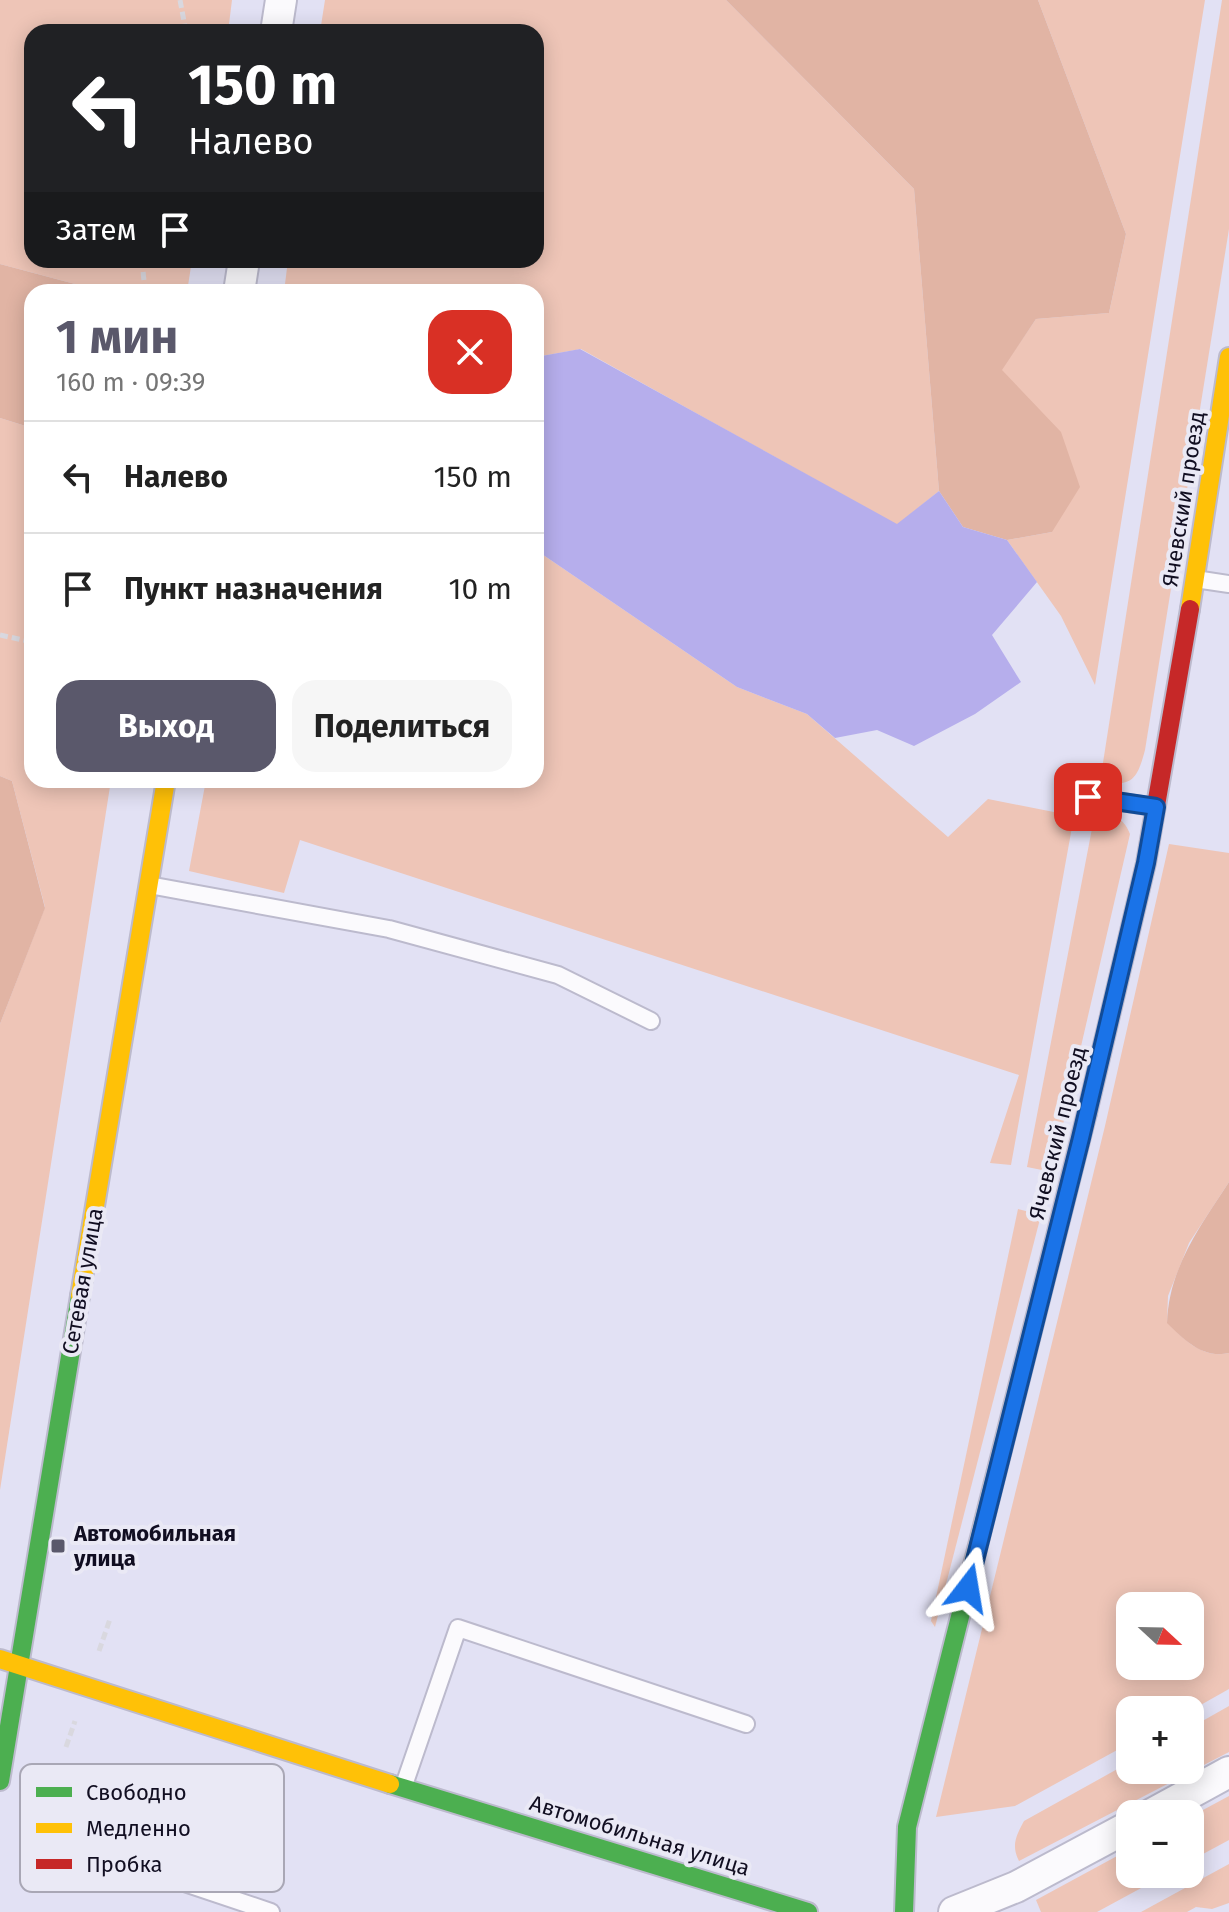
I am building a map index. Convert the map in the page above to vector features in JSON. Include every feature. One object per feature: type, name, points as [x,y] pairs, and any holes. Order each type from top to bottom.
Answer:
[{"type":"street","points":[[277,24],[281,0]]},
{"type":"street","name":"Ячевский проезд","points":[[904,1912],[907,1827],[1081,1138],[1146,863],[1229,357]]},
{"type":"street","name":"Сетевая улица","points":[[0,1781],[165,788]]},
{"type":"street","name":"Автомобильная улица","points":[[0,1659],[403,1788],[808,1912]]},
{"type":"street","points":[[1178,1800],[1229,1772]]},
{"type":"street","points":[[954,1912],[1016,1887],[1116,1833]]},
{"type":"lane","points":[[1194,579],[1229,584]]},
{"type":"lane","points":[[1088,797],[1156,807]]},
{"type":"lane","points":[[149,885],[389,929],[497,958],[558,975],[651,1021]]},
{"type":"lane","points":[[403,1788],[458,1628],[746,1724]]},
{"type":"lane","points":[[211,1892],[271,1912]]},
{"type":"path","points":[[180,0],[184,24]]},
{"type":"path","points":[[0,635],[24,640]]},
{"type":"shaded area","points":[[0,0],[232,0],[229,24],[24,24],[24,268],[191,268],[188,284],[75,284],[0,264]]},
{"type":"shaded area","points":[[325,0],[726,0],[914,189],[939,491],[897,525],[581,349],[544,356],[544,284],[285,284],[287,268],[544,268],[544,24],[321,24]]},
{"type":"shaded area","points":[[726,0],[1038,0],[1126,234],[1109,313],[1036,319],[1002,370],[1061,432],[1080,487],[1052,532],[1007,540],[963,527],[939,491],[914,189]]},
{"type":"shaded area","points":[[1038,0],[1205,0],[1095,685],[1061,616],[1007,540],[1052,532],[1001,370],[1036,319],[1109,313],[1126,234]]},
{"type":"shaded area","points":[[1222,0],[1229,0],[1229,229],[1145,750],[1132,779],[1119,783],[1100,782]]},
{"type":"shaded area","points":[[0,264],[75,284],[24,284],[24,426],[0,418]]},
{"type":"shaded area","points":[[580,349],[897,524],[939,491],[963,527],[1007,540],[1037,582],[992,635],[1021,682],[975,714],[914,746],[877,730],[835,738],[807,714],[737,687],[544,555],[544,356]]},
{"type":"shaded area","points":[[0,418],[24,426],[24,788],[110,788],[0,1490],[0,1024],[45,907],[12,781],[0,776]]},
{"type":"shaded area","points":[[544,555],[737,687],[807,714],[948,837],[988,799],[1074,816],[1011,1165],[990,1163],[1019,1075],[300,840],[284,893],[189,871],[205,788],[544,788]]},
{"type":"shaded area","points":[[0,776],[12,781],[45,908],[0,1024]]},
{"type":"shaded area","points":[[1095,813],[1117,818],[1130,834],[1052,1172],[1027,1167]]},
{"type":"shaded area","points":[[1169,844],[1229,853],[1229,1182],[1189,1243],[1168,1296],[1167,1322],[1202,1351],[1229,1353],[1229,1689],[1204,1703],[1204,1696],[1116,1696],[1116,1751],[1015,1806],[936,1817],[1105,1126]]},
{"type":"shaded area","points":[[1229,1182],[1229,1353],[1220,1354],[1195,1347],[1167,1323],[1173,1284],[1180,1266],[1197,1232]]},
{"type":"shaded area","points":[[1018,1209],[1041,1215],[935,1627],[931,1621]]},
{"type":"shaded area","points":[[1229,1706],[1229,1752],[1204,1765],[1204,1720]]},
{"type":"shaded area","points":[[1116,1770],[1116,1784],[1167,1784],[1137,1800],[1116,1800],[1116,1811],[1019,1861],[1016,1841],[1024,1821]]},
{"type":"shaded area","points":[[1229,1796],[1229,1840],[1204,1853],[1204,1809]]},
{"type":"shaded area","points":[[1116,1857],[1116,1888],[1141,1888],[1097,1912],[1041,1912],[1036,1900]]},
{"type":"shaded area","points":[[1229,1864],[1229,1903],[1212,1909],[1196,1907],[1187,1912],[1141,1912],[1185,1888],[1204,1888],[1204,1878]]},
{"type":"traffic: fast","points":[[904,1912],[907,1827],[1087,1113]]},
{"type":"traffic: fast","points":[[0,1781],[80,1296]]},
{"type":"traffic: fast","points":[[390,1784],[808,1912]]},
{"type":"traffic: slow","points":[[1190,609],[1229,357]]},
{"type":"traffic: slow","points":[[80,1296],[165,788]]},
{"type":"traffic: slow","points":[[0,1659],[390,1784]]},
{"type":"traffic: jam","points":[[1087,1113],[1146,863],[1190,609]]},
{"type":"place","name":"Автомобильная улица","points":[[58,1546]]},
{"type":"route","points":[[968,1588],[1081,1138],[1146,863],[1156,807],[1088,797]]}]
